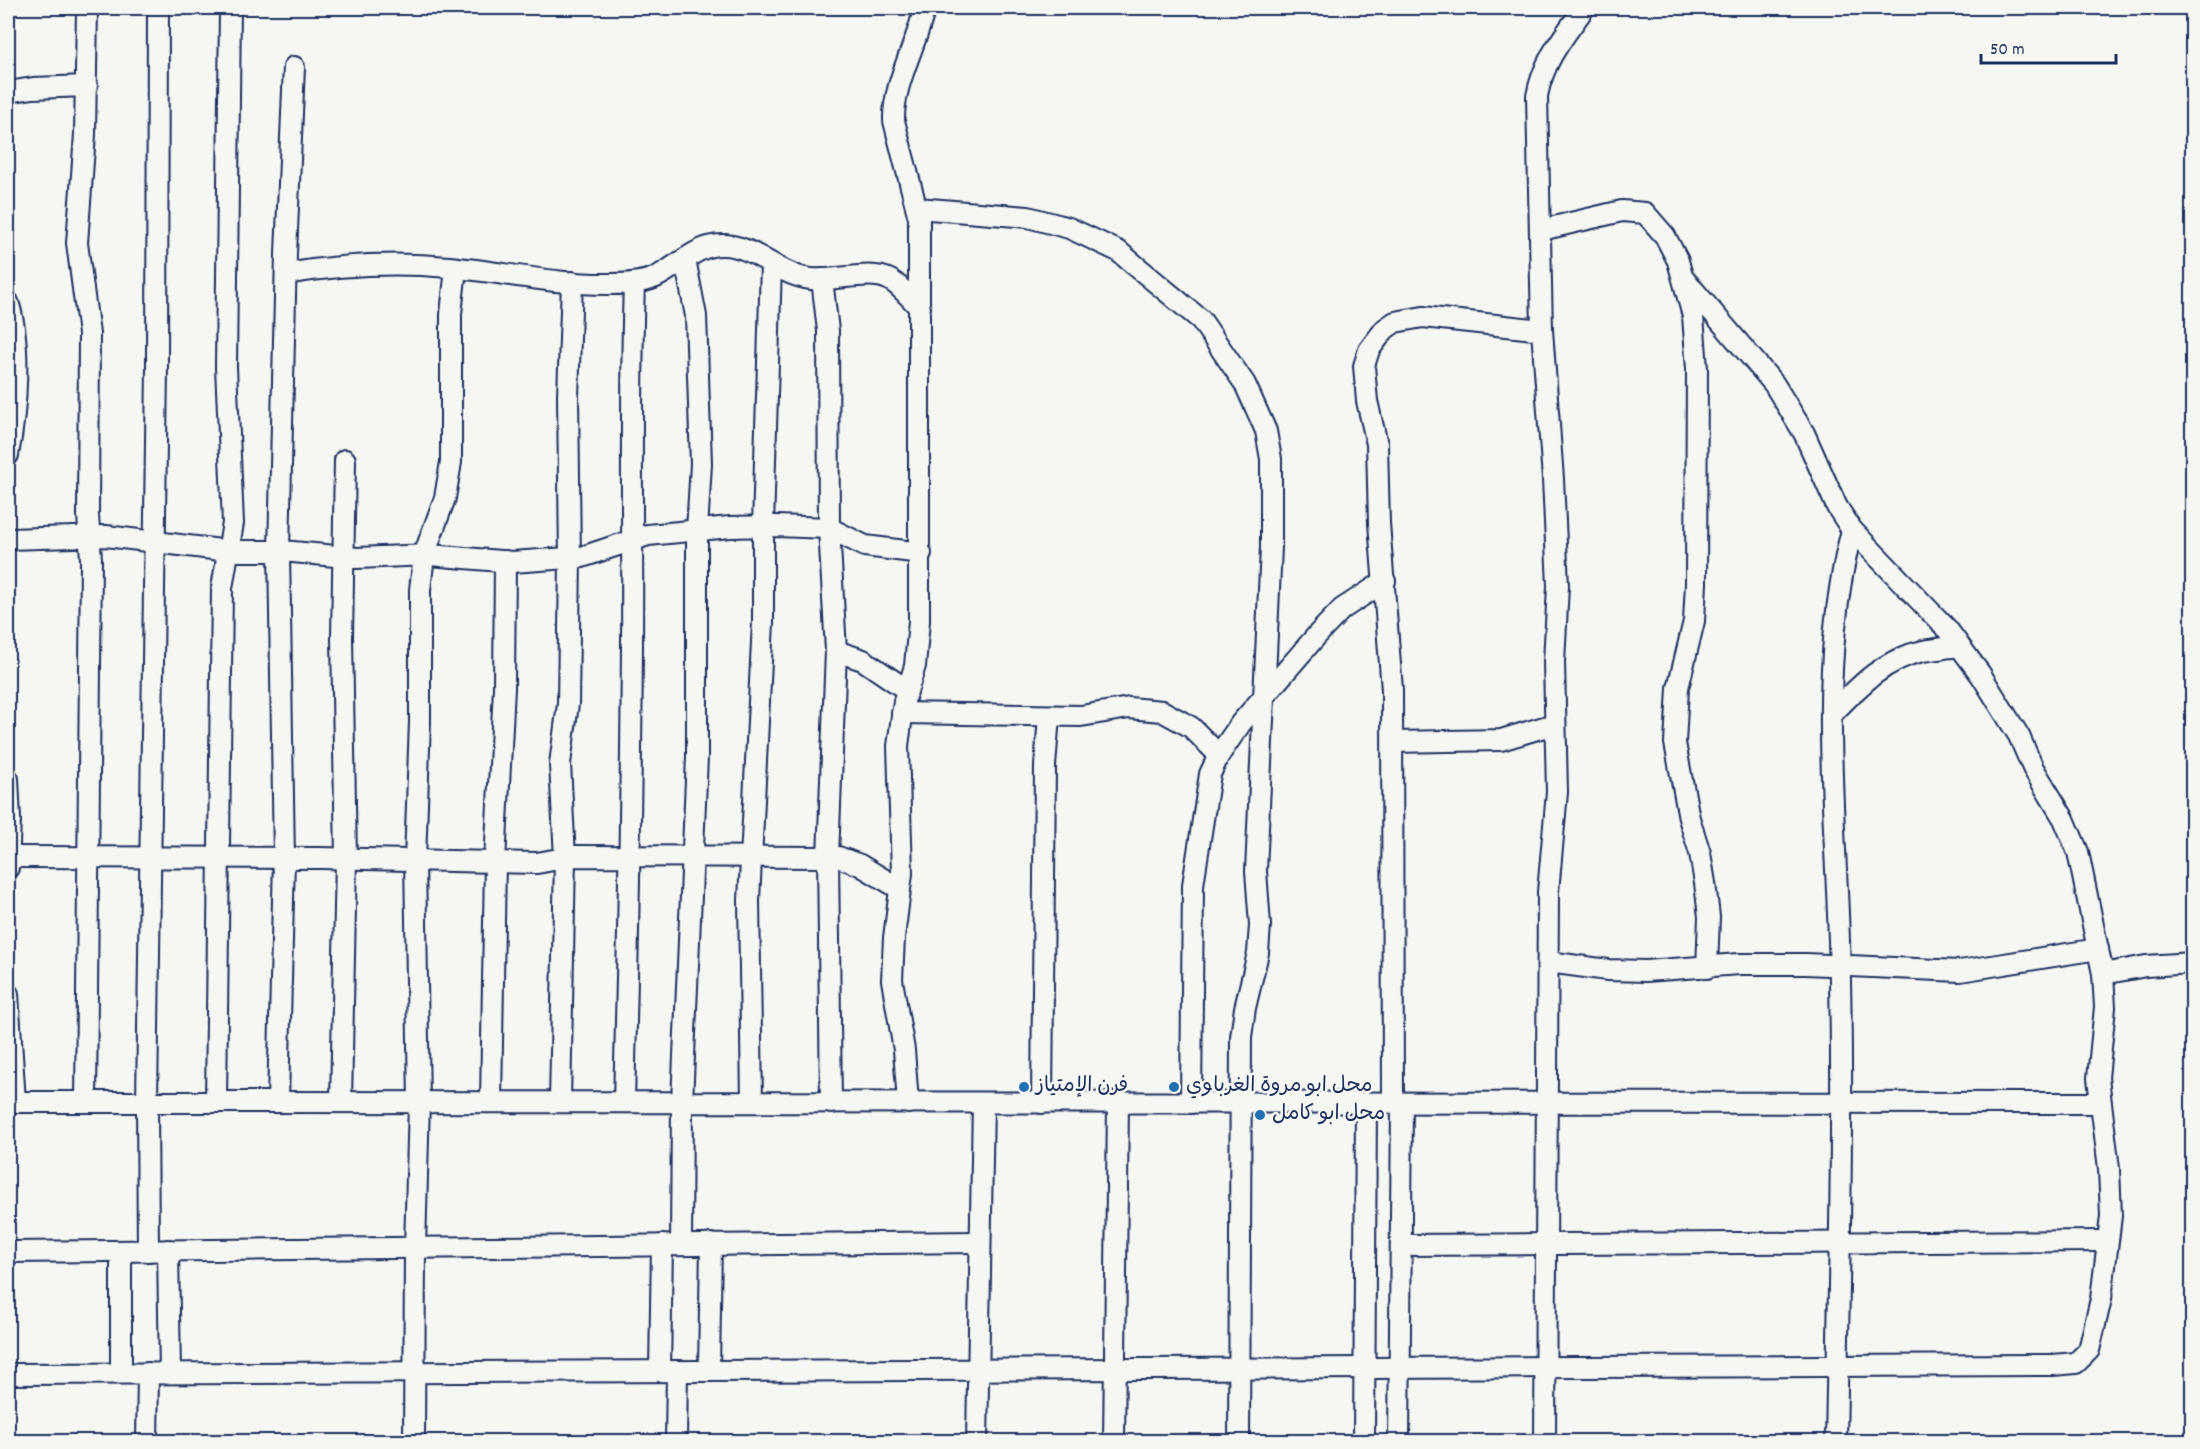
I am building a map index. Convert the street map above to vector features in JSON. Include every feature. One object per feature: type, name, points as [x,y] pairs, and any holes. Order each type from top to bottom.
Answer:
[{"type":"street","points":[[86,1102],[88,334],[77,243],[87,86],[87,8]]},
{"type":"street","points":[[148,1251],[147,1102],[155,543],[158,8]]},
{"type":"street","points":[[216,1102],[222,588],[233,523],[226,367],[230,8]]},
{"type":"street","points":[[1545,1442],[1548,892],[1557,792],[1554,724],[1557,540],[1542,330],[1537,96],[1541,73],[1548,58],[1584,8]]},
{"type":"street","points":[[908,1103],[903,1050],[892,980],[903,834],[898,746],[902,713],[916,655],[921,553],[920,308],[917,208],[894,121],[893,105],[920,31],[924,10]]},
{"type":"street","points":[[278,1102],[284,858],[279,551],[294,67]]},
{"type":"street","points":[[8,92],[33,88],[87,86]]},
{"type":"street","points":[[917,208],[1028,217],[1069,228],[1097,239],[1118,251],[1201,320],[1226,355],[1257,407],[1266,431],[1271,459],[1271,547],[1256,871],[1260,925],[1258,953],[1245,1008],[1241,1037],[1239,1442]]},
{"type":"street","points":[[1541,230],[1622,211],[1645,213],[1665,236],[1686,281],[1693,316],[1697,369],[1696,583],[1694,621],[1678,688],[1675,743],[1689,818],[1706,883],[1709,917],[1707,968]]},
{"type":"street","points":[[286,274],[320,268],[393,265],[456,268],[572,282],[634,283],[658,276],[685,259],[720,244],[746,249],[771,265],[805,279],[877,276],[890,280],[920,308]]},
{"type":"street","points":[[676,1442],[669,1371],[672,1245],[682,1102],[694,855],[699,656],[697,530],[701,464],[696,316],[685,259]]},
{"type":"street","points":[[752,1102],[749,900],[763,622],[763,526],[771,265]]},
{"type":"street","points":[[414,1442],[415,1248],[419,1102],[415,860],[420,721],[420,590],[424,555],[444,498],[451,462],[450,314],[456,268]]},
{"type":"street","points":[[822,279],[828,331],[829,528],[836,651],[828,857],[831,1103]]},
{"type":"street","points":[[8,1374],[2070,1365],[2081,1360],[2089,1350],[2101,1299],[2111,1197],[2098,1078],[2105,1007],[2103,974],[2078,852],[2064,819],[2040,781],[2006,714],[1959,646],[1911,589],[1852,530],[1837,507],[1804,433],[1774,384],[1686,281]]},
{"type":"street","points":[[560,1102],[565,858],[560,764],[567,704],[570,559],[568,396],[572,282]]},
{"type":"street","points":[[624,1102],[630,856],[630,407],[634,283]]},
{"type":"street","points":[[8,302],[15,330],[16,348],[14,425],[8,455]]},
{"type":"street","points":[[1399,1442],[1401,1245],[1393,742],[1385,581],[1379,523],[1377,444],[1364,366],[1369,350],[1385,328],[1408,318],[1423,317],[1542,330]]},
{"type":"street","points":[[341,1102],[346,859],[342,638],[345,460]]},
{"type":"street","points":[[8,539],[89,536],[229,551],[279,551],[357,558],[424,555],[505,561],[570,559],[648,535],[763,526],[829,528],[865,546],[921,553]]},
{"type":"street","points":[[1836,1442],[1841,1243],[1839,964],[1832,714],[1838,589],[1852,530]]},
{"type":"street","points":[[491,1102],[495,862],[504,688],[505,561]]},
{"type":"street","points":[[1191,1103],[1193,885],[1210,774],[1219,755],[1241,723],[1342,609],[1385,581]]},
{"type":"street","points":[[1832,714],[1867,679],[1893,662],[1922,651],[1959,646]]},
{"type":"street","points":[[836,651],[863,660],[907,690]]},
{"type":"street","points":[[902,713],[1081,716],[1128,708],[1162,711],[1191,728],[1219,755]]},
{"type":"street","points":[[1042,1103],[1045,757],[1049,716]]},
{"type":"street","points":[[1393,742],[1501,740],[1554,724]]},
{"type":"street","points":[[8,779],[8,863],[88,859],[284,858],[537,863],[565,858],[630,856],[838,857],[860,865],[900,889]]},
{"type":"street","points":[[1548,962],[1608,970],[1646,972],[1740,964],[1839,964],[1960,971],[2098,949]]},
{"type":"street","points":[[2103,974],[2146,966],[2193,963]]},
{"type":"street","points":[[8,994],[11,1102],[2100,1103]]},
{"type":"street","points":[[977,1442],[983,1103]]},
{"type":"street","points":[[1114,1442],[1118,1103]]},
{"type":"street","points":[[1364,1442],[1366,1103]]},
{"type":"street","points":[[1401,1245],[2107,1241]]},
{"type":"street","points":[[8,1252],[980,1242]]},
{"type":"street","points":[[709,1370],[711,1244]]},
{"type":"street","points":[[168,1250],[170,1373]]},
{"type":"street","points":[[121,1251],[121,1373]]},
{"type":"street","points":[[147,1442],[148,1373]]},
{"type":"place","name":"فرن الإمتياز","points":[[1024,1087]]},
{"type":"place","name":"محل ابو مروة الغرباوي","points":[[1174,1087]]},
{"type":"place","name":"محل ابو كامل","points":[[1260,1115]]}]
